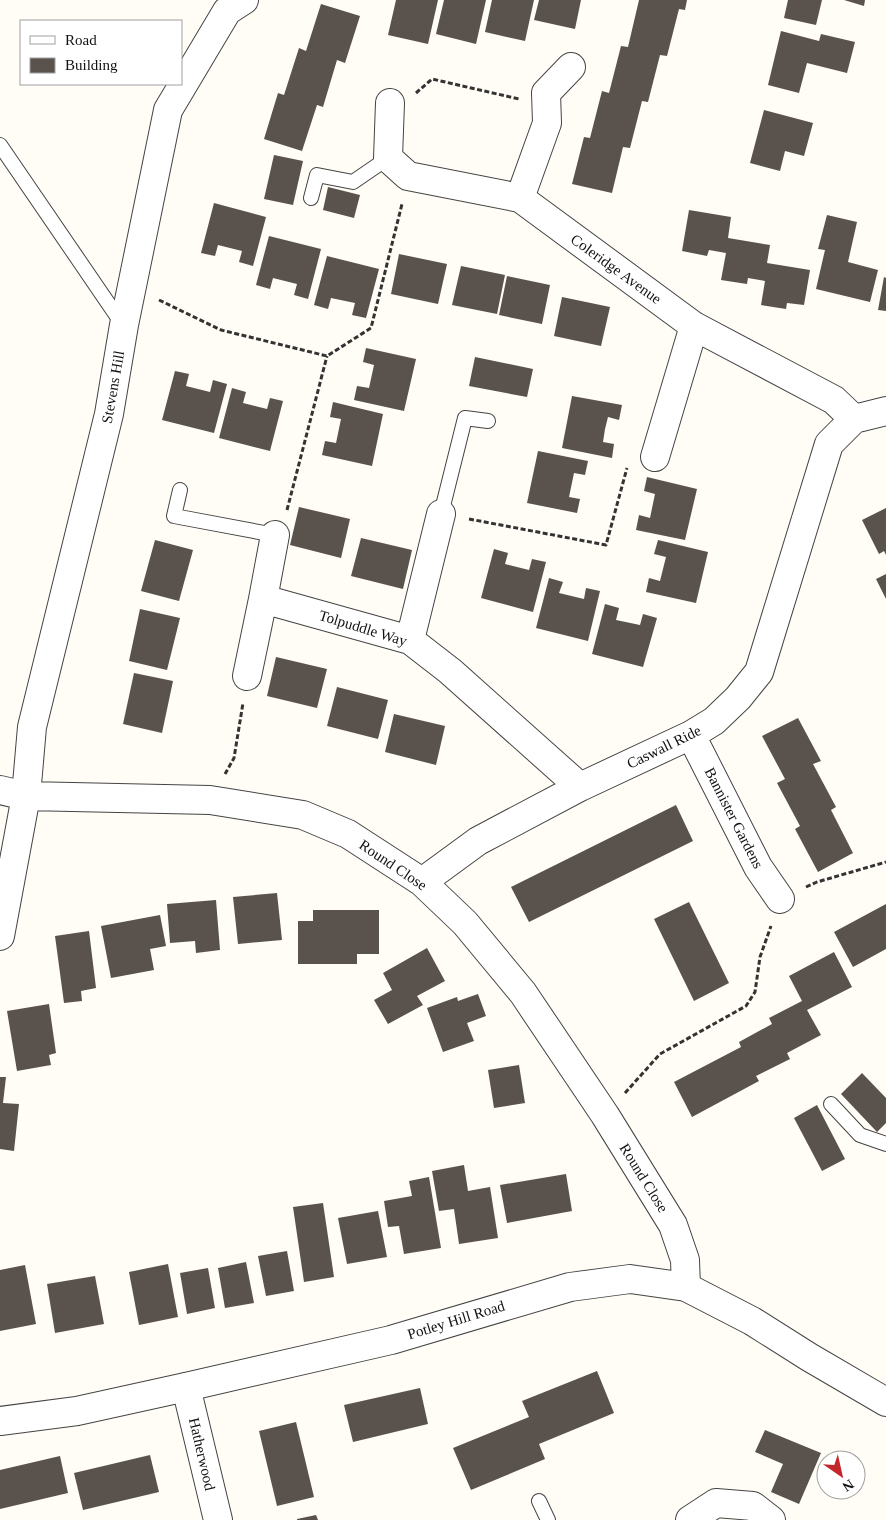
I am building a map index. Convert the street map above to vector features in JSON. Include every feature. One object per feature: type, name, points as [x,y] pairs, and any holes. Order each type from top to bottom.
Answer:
[{"type":"street","name":"Stevens Hill","points":[[13,793],[32,727],[109,414],[124,326],[168,110],[227,12],[244,0]]},
{"type":"street","points":[[520,198],[546,123],[546,94],[571,67]]},
{"type":"street","points":[[390,103],[388,158],[408,176]]},
{"type":"street","name":"Coleridge Avenue","points":[[408,176],[520,198],[694,326],[834,400],[854,419]]},
{"type":"street","points":[[655,457],[694,326]]},
{"type":"street","points":[[854,419],[886,411]]},
{"type":"street","name":"Caswall Ride","points":[[422,882],[478,841],[580,787],[691,735],[714,721],[738,698],[759,672],[828,444],[854,419]]},
{"type":"street","points":[[410,640],[441,514]]},
{"type":"street","points":[[247,676],[275,535]]},
{"type":"street","name":"Tolpuddle Way","points":[[263,599],[410,640],[450,671],[580,787]]},
{"type":"street","name":"Bannister Gardens","points":[[691,735],[758,867],[780,900]]},
{"type":"street","points":[[0,936],[13,793]]},
{"type":"street","name":"Round Close","points":[[13,793],[210,800],[303,815],[348,834],[422,882],[465,923],[523,993],[605,1115],[673,1225],[686,1260],[686,1287]]},
{"type":"street","name":"Potley Hill Road","points":[[0,1421],[77,1411],[186,1387],[390,1340],[570,1286],[630,1279],[686,1287],[752,1321],[886,1402]]},
{"type":"street","name":"Hatherwood","points":[[186,1387],[218,1520]]},
{"type":"street","points":[[690,1520],[716,1503],[753,1506],[771,1520]]},
{"type":"lane","points":[[0,144],[124,326]]},
{"type":"lane","points":[[311,198],[317,175],[354,182],[388,158]]},
{"type":"lane","points":[[441,514],[465,418],[488,421]]},
{"type":"lane","points":[[180,490],[174,516],[275,535]]},
{"type":"lane","points":[[831,1104],[860,1135],[886,1144]]},
{"type":"lane","points":[[539,1501],[548,1520]]},
{"type":"path","points":[[390,103],[408,100],[432,79],[516,100],[546,94]]},
{"type":"path","points":[[275,535],[290,505],[328,356],[371,328],[408,176]]},
{"type":"path","points":[[133,287],[221,330],[328,356]]},
{"type":"path","points":[[441,514],[606,545],[631,454],[655,457]]},
{"type":"path","points":[[210,800],[234,758],[247,676]]},
{"type":"path","points":[[605,1115],[660,1054],[746,1006],[755,992],[760,957],[780,900],[817,882],[886,862]]},
{"type":"building","points":[[396,0],[438,0],[428,44],[388,35]]},
{"type":"building","points":[[444,0],[486,0],[476,44],[436,34]]},
{"type":"building","points":[[492,0],[534,0],[525,41],[485,32]]},
{"type":"building","points":[[539,0],[581,0],[575,29],[534,20]]},
{"type":"building","points":[[639,0],[687,0],[685,10],[679,9],[667,56],[660,55],[648,102],[642,101],[630,148],[623,147],[612,193],[572,184],[584,137],[590,138],[602,91],[609,93],[621,46],[628,47]]},
{"type":"building","points":[[788,0],[822,0],[816,25],[784,18]]},
{"type":"building","points":[[844,0],[865,0],[864,6]]},
{"type":"building","points":[[321,4],[360,16],[345,63],[337,60],[323,107],[317,105],[302,151],[264,139],[278,93],[284,95],[299,48],[306,51]]},
{"type":"building","points":[[781,31],[819,41],[821,34],[855,42],[847,73],[807,63],[799,93],[768,85]]},
{"type":"building","points":[[764,110],[813,123],[804,156],[785,151],[780,171],[750,163]]},
{"type":"building","points":[[274,155],[303,161],[293,205],[264,199]]},
{"type":"building","points":[[328,187],[360,195],[354,218],[323,210]]},
{"type":"building","points":[[214,203],[266,217],[253,266],[239,262],[242,251],[218,245],[215,256],[201,253]]},
{"type":"building","points":[[689,210],[731,217],[728,238],[770,245],[767,263],[810,270],[804,305],[787,303],[786,309],[761,305],[765,281],[748,278],[747,284],[721,280],[726,253],[709,250],[707,256],[682,251]]},
{"type":"building","points":[[827,215],[857,222],[848,262],[878,270],[870,302],[816,289],[825,250],[818,249]]},
{"type":"building","points":[[269,236],[321,249],[308,299],[294,295],[297,284],[273,278],[270,289],[256,285]]},
{"type":"building","points":[[399,254],[447,264],[438,304],[391,294]]},
{"type":"building","points":[[327,256],[379,269],[366,318],[352,315],[355,303],[331,298],[328,309],[314,305]]},
{"type":"building","points":[[461,266],[505,275],[497,314],[452,305]]},
{"type":"building","points":[[507,276],[550,285],[542,324],[499,315]]},
{"type":"building","points":[[884,277],[886,278],[886,311],[878,310]]},
{"type":"building","points":[[562,297],[610,307],[601,346],[554,336]]},
{"type":"building","points":[[366,348],[416,359],[404,411],[354,400],[357,386],[369,388],[374,365],[363,362]]},
{"type":"building","points":[[475,357],[533,369],[527,397],[469,386]]},
{"type":"building","points":[[175,371],[189,374],[186,386],[210,392],[213,380],[227,384],[214,433],[162,420]]},
{"type":"building","points":[[232,388],[246,392],[243,403],[267,409],[270,398],[283,401],[270,451],[219,438]]},
{"type":"building","points":[[572,396],[622,405],[619,420],[608,417],[605,429],[603,442],[614,444],[612,458],[562,448]]},
{"type":"building","points":[[333,402],[383,414],[372,466],[322,455],[325,441],[336,443],[341,419],[330,417]]},
{"type":"building","points":[[538,451],[588,461],[585,475],[574,473],[569,497],[580,499],[577,513],[527,503]]},
{"type":"building","points":[[647,477],[697,489],[685,540],[636,530],[639,515],[650,518],[655,494],[644,491]]},
{"type":"building","points":[[299,507],[350,519],[341,558],[290,545]]},
{"type":"building","points":[[886,508],[886,555],[884,551],[879,554],[862,520]]},
{"type":"building","points":[[361,538],[412,550],[403,589],[351,576]]},
{"type":"building","points":[[155,540],[193,550],[179,601],[141,591]]},
{"type":"building","points":[[658,540],[708,552],[696,603],[646,592],[649,578],[660,581],[666,557],[654,554]]},
{"type":"building","points":[[494,549],[508,553],[505,564],[529,570],[532,559],[546,562],[533,612],[481,598]]},
{"type":"building","points":[[886,574],[886,599],[876,579]]},
{"type":"building","points":[[549,578],[563,582],[559,593],[584,599],[586,588],[600,591],[588,641],[536,628]]},
{"type":"building","points":[[605,604],[619,608],[616,620],[640,625],[643,614],[657,618],[643,667],[592,654]]},
{"type":"building","points":[[140,609],[180,618],[167,670],[129,661]]},
{"type":"building","points":[[276,657],[327,669],[317,708],[267,696]]},
{"type":"building","points":[[134,673],[173,681],[162,733],[123,724]]},
{"type":"building","points":[[337,687],[388,700],[378,739],[327,726]]},
{"type":"building","points":[[394,714],[445,726],[436,765],[385,752]]},
{"type":"building","points":[[798,718],[821,761],[813,764],[836,807],[831,810],[853,853],[818,872],[795,829],[800,826],[777,783],[785,779],[762,736]]},
{"type":"building","points":[[676,805],[693,841],[529,922],[511,887]]},
{"type":"building","points":[[277,893],[282,940],[238,944],[233,897]]},
{"type":"building","points":[[216,900],[220,950],[196,953],[195,941],[170,943],[167,904]]},
{"type":"building","points":[[689,902],[729,983],[694,1001],[654,919]]},
{"type":"building","points":[[886,904],[886,949],[853,967],[834,932]]},
{"type":"building","points":[[313,910],[379,910],[379,954],[357,954],[357,964],[298,964],[298,921],[313,921]]},
{"type":"building","points":[[160,915],[166,946],[150,949],[154,970],[111,978],[101,926]]},
{"type":"building","points":[[89,931],[96,988],[81,991],[82,1001],[64,1003],[55,936]]},
{"type":"building","points":[[427,948],[445,981],[417,996],[423,1005],[388,1024],[374,1000],[392,990],[383,973]]},
{"type":"building","points":[[834,952],[852,987],[807,1010],[821,1035],[787,1053],[790,1059],[756,1076],[759,1081],[692,1117],[674,1082],[741,1047],[739,1042],[772,1024],[769,1018],[802,1001],[789,976]]},
{"type":"building","points":[[478,994],[486,1016],[467,1023],[474,1041],[443,1052],[427,1008],[457,997],[458,1001]]},
{"type":"building","points":[[49,1004],[56,1053],[49,1055],[51,1065],[17,1071],[7,1011]]},
{"type":"building","points":[[519,1065],[525,1103],[494,1108],[488,1070]]},
{"type":"building","points":[[862,1073],[886,1098],[886,1123],[877,1132],[841,1094]]},
{"type":"building","points":[[0,1077],[6,1077],[3,1103],[19,1104],[14,1151],[0,1149]]},
{"type":"building","points":[[817,1105],[845,1159],[822,1171],[794,1118]]},
{"type":"building","points":[[464,1165],[468,1191],[490,1187],[498,1238],[459,1244],[454,1209],[439,1211],[432,1171]]},
{"type":"building","points":[[566,1174],[572,1211],[507,1223],[500,1185]]},
{"type":"building","points":[[429,1177],[441,1248],[404,1254],[399,1226],[388,1227],[384,1201],[412,1196],[409,1181]]},
{"type":"building","points":[[323,1203],[334,1277],[304,1282],[293,1207]]},
{"type":"building","points":[[378,1211],[387,1257],[347,1264],[338,1218]]},
{"type":"building","points":[[287,1251],[294,1291],[266,1296],[258,1256]]},
{"type":"building","points":[[246,1262],[254,1303],[225,1308],[218,1268]]},
{"type":"building","points":[[168,1264],[178,1317],[139,1325],[129,1272]]},
{"type":"building","points":[[25,1265],[36,1324],[0,1331],[0,1270]]},
{"type":"building","points":[[208,1268],[215,1308],[187,1314],[180,1273]]},
{"type":"building","points":[[95,1276],[104,1324],[55,1333],[47,1284]]},
{"type":"building","points":[[597,1371],[614,1413],[539,1444],[545,1459],[471,1490],[453,1448],[529,1417],[522,1401]]},
{"type":"building","points":[[420,1388],[428,1424],[353,1442],[344,1405]]},
{"type":"building","points":[[296,1422],[314,1497],[277,1506],[259,1431]]},
{"type":"building","points":[[765,1430],[816,1451],[816,1465],[799,1504],[771,1492],[783,1464],[755,1452]]},
{"type":"building","points":[[150,1455],[159,1492],[83,1510],[74,1473]]},
{"type":"building","points":[[60,1456],[68,1493],[0,1509],[0,1470]]},
{"type":"building","points":[[316,1515],[318,1520],[297,1520],[297,1519]]}]
